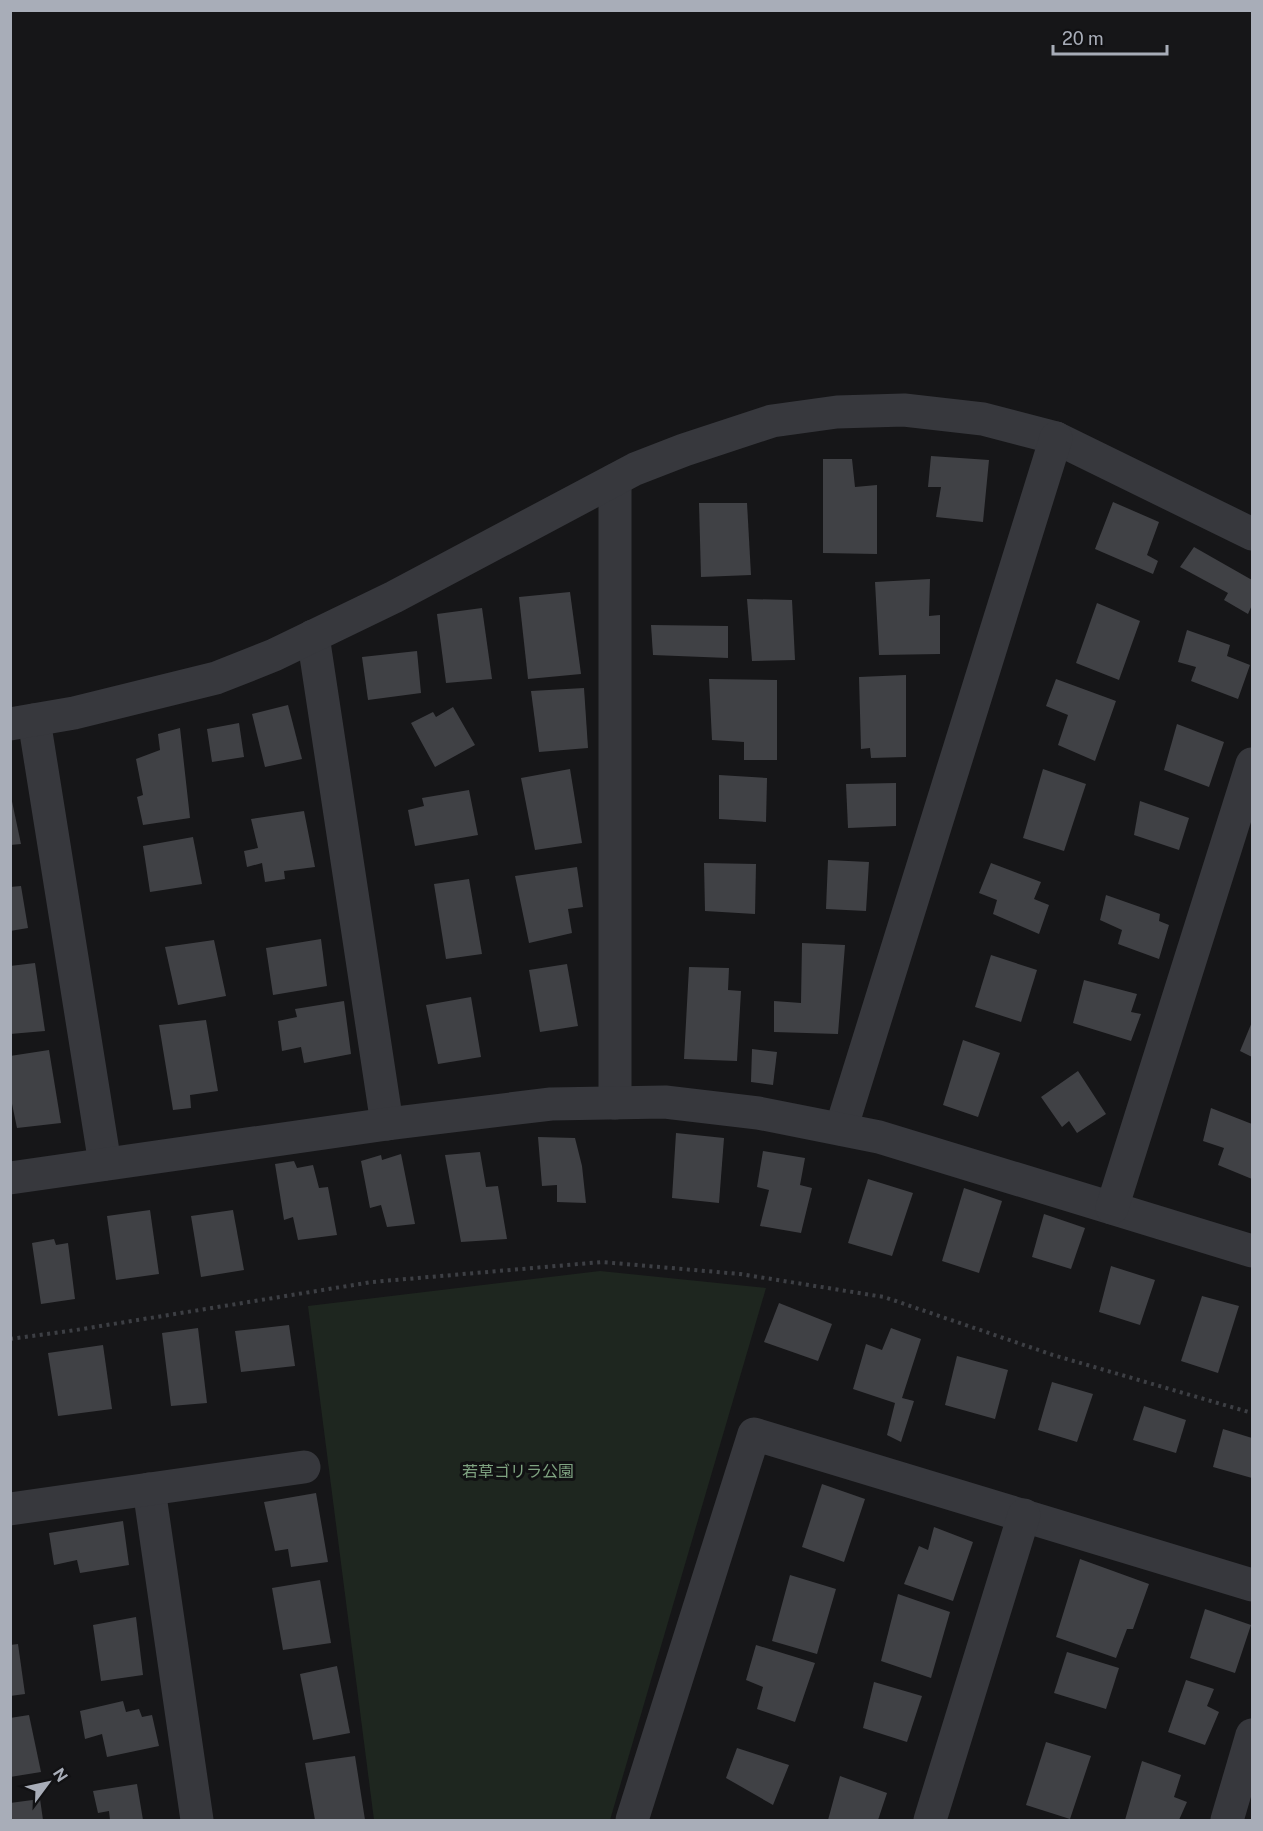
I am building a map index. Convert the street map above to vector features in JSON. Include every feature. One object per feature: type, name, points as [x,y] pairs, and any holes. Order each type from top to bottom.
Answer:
[{"type":"street","points":[[105,1164],[22,722],[74,713],[216,678],[274,655],[394,597],[635,469],[772,421],[837,412],[904,410],[983,419],[1056,438],[1252,534]]},
{"type":"street","points":[[841,1130],[1056,438]]},
{"type":"street","points":[[615,480],[615,1103]]},
{"type":"street","points":[[314,636],[387,1124]]},
{"type":"street","points":[[1112,1208],[1252,764]]},
{"type":"street","points":[[10,1178],[387,1124],[551,1104],[665,1102],[758,1113],[879,1137],[1252,1251]]},
{"type":"street","points":[[632,1821],[754,1434],[1252,1585]]},
{"type":"street","points":[[10,1509],[304,1467]]},
{"type":"street","points":[[149,1489],[196,1821]]},
{"type":"street","points":[[930,1821],[1024,1515]]},
{"type":"street","points":[[1227,1821],[1252,1735]]},
{"type":"path","points":[[10,1339],[372,1282],[602,1262],[740,1274],[884,1297],[1053,1355],[1252,1413]]},
{"type":"green space","name":"若草ゴリラ公園","points":[[600,1271],[766,1288],[610,1820],[374,1820],[308,1306]]},
{"type":"building","points":[[931,456],[989,460],[983,522],[936,517],[941,487],[928,487]]},
{"type":"building","points":[[823,459],[852,459],[855,487],[877,485],[877,554],[823,553]]},
{"type":"building","points":[[1113,502],[1159,522],[1147,555],[1158,561],[1153,574],[1095,549]]},
{"type":"building","points":[[699,503],[747,503],[751,575],[701,577]]},
{"type":"building","points":[[1194,547],[1252,580],[1252,605],[1248,614],[1224,600],[1228,593],[1180,567]]},
{"type":"building","points":[[930,579],[929,616],[940,615],[940,654],[879,655],[875,582]]},
{"type":"building","points":[[570,592],[581,674],[528,679],[519,597]]},
{"type":"building","points":[[747,599],[792,600],[795,660],[752,661]]},
{"type":"building","points":[[1097,603],[1140,621],[1119,680],[1076,663]]},
{"type":"building","points":[[482,608],[492,679],[446,683],[437,614]]},
{"type":"building","points":[[651,625],[728,626],[728,658],[653,655]]},
{"type":"building","points":[[1187,630],[1230,645],[1227,656],[1250,665],[1238,699],[1191,681],[1196,667],[1178,662]]},
{"type":"building","points":[[417,651],[421,693],[368,700],[362,657]]},
{"type":"building","points":[[906,675],[906,757],[871,758],[870,748],[861,749],[859,677]]},
{"type":"building","points":[[709,679],[777,680],[777,760],[744,760],[744,742],[712,740]]},
{"type":"building","points":[[1056,679],[1116,701],[1095,761],[1058,745],[1068,715],[1046,706]]},
{"type":"building","points":[[584,688],[588,748],[539,752],[531,691]]},
{"type":"building","points":[[288,705],[302,759],[265,767],[252,714]]},
{"type":"building","points":[[453,707],[475,745],[435,767],[411,723],[433,712],[436,717]]},
{"type":"building","points":[[239,723],[244,757],[212,762],[207,729]]},
{"type":"building","points":[[1177,724],[1224,742],[1209,787],[1164,770]]},
{"type":"building","points":[[180,728],[190,818],[143,825],[137,797],[143,795],[136,759],[160,750],[158,734]]},
{"type":"building","points":[[570,769],[582,843],[535,850],[521,778]]},
{"type":"building","points":[[1043,769],[1086,784],[1064,851],[1023,838]]},
{"type":"building","points":[[719,775],[767,778],[766,822],[719,819]]},
{"type":"building","points":[[896,783],[896,826],[848,828],[846,784]]},
{"type":"building","points":[[469,790],[478,835],[415,846],[408,810],[424,806],[422,798]]},
{"type":"building","points":[[10,792],[21,844],[10,845]]},
{"type":"building","points":[[1140,801],[1189,818],[1179,850],[1134,835]]},
{"type":"building","points":[[304,811],[315,867],[284,871],[285,879],[265,882],[262,863],[247,867],[244,851],[258,848],[251,819]]},
{"type":"building","points":[[193,837],[202,884],[150,892],[143,846]]},
{"type":"building","points":[[828,860],[869,862],[866,911],[826,909]]},
{"type":"building","points":[[704,863],[756,864],[755,914],[705,911]]},
{"type":"building","points":[[991,863],[1041,882],[1034,899],[1049,905],[1039,934],[993,914],[997,900],[979,893]]},
{"type":"building","points":[[577,867],[583,907],[568,909],[572,933],[529,943],[515,876]]},
{"type":"building","points":[[469,879],[482,954],[446,959],[434,884]]},
{"type":"building","points":[[21,886],[28,928],[10,931],[10,887]]},
{"type":"building","points":[[1106,895],[1160,914],[1159,921],[1169,925],[1159,959],[1118,944],[1122,930],[1100,920]]},
{"type":"building","points":[[321,939],[327,986],[273,995],[266,948]]},
{"type":"building","points":[[214,940],[226,996],[178,1005],[165,947]]},
{"type":"building","points":[[802,943],[845,945],[838,1034],[774,1032],[774,1001],[801,1003]]},
{"type":"building","points":[[991,955],[1037,970],[1021,1022],[975,1007]]},
{"type":"building","points":[[35,963],[45,1031],[10,1034],[10,966]]},
{"type":"building","points":[[567,964],[578,1026],[540,1032],[529,970]]},
{"type":"building","points":[[689,967],[729,968],[728,990],[741,991],[737,1061],[684,1059]]},
{"type":"building","points":[[1084,980],[1137,994],[1131,1012],[1141,1014],[1131,1041],[1073,1023]]},
{"type":"building","points":[[471,997],[481,1057],[438,1064],[426,1005]]},
{"type":"building","points":[[344,1001],[351,1054],[304,1063],[301,1047],[282,1051],[278,1021],[297,1017],[295,1009]]},
{"type":"building","points":[[206,1020],[218,1091],[190,1095],[191,1108],[173,1110],[159,1025]]},
{"type":"building","points":[[1252,1022],[1252,1057],[1240,1051]]},
{"type":"building","points":[[963,1040],[1000,1053],[978,1117],[943,1105]]},
{"type":"building","points":[[752,1049],[777,1052],[773,1085],[751,1082]]},
{"type":"building","points":[[49,1050],[61,1123],[17,1128],[10,1094],[10,1056]]},
{"type":"building","points":[[1078,1071],[1106,1114],[1077,1133],[1069,1121],[1062,1127],[1041,1097]]},
{"type":"building","points":[[1211,1108],[1252,1124],[1252,1179],[1218,1165],[1224,1148],[1203,1141]]},
{"type":"building","points":[[676,1133],[724,1138],[719,1203],[672,1198]]},
{"type":"building","points":[[538,1137],[575,1138],[582,1166],[586,1203],[557,1202],[557,1185],[542,1186]]},
{"type":"building","points":[[763,1151],[805,1158],[800,1185],[812,1188],[801,1233],[760,1226],[769,1190],[757,1187]]},
{"type":"building","points":[[480,1152],[486,1187],[498,1186],[507,1239],[461,1242],[445,1155]]},
{"type":"building","points":[[401,1154],[415,1224],[387,1227],[381,1205],[370,1208],[361,1161],[381,1155],[382,1160]]},
{"type":"building","points":[[294,1161],[297,1168],[313,1165],[319,1188],[328,1187],[337,1235],[298,1240],[293,1217],[284,1220],[275,1164]]},
{"type":"building","points":[[868,1179],[913,1193],[892,1256],[848,1243]]},
{"type":"building","points":[[964,1188],[1002,1201],[979,1273],[942,1261]]},
{"type":"building","points":[[150,1210],[159,1274],[116,1280],[107,1216]]},
{"type":"building","points":[[233,1210],[244,1270],[201,1277],[191,1216]]},
{"type":"building","points":[[1044,1214],[1085,1228],[1071,1269],[1032,1257]]},
{"type":"building","points":[[54,1239],[56,1245],[68,1243],[75,1299],[41,1304],[32,1243]]},
{"type":"building","points":[[1111,1266],[1155,1280],[1140,1325],[1099,1312]]},
{"type":"building","points":[[1202,1296],[1239,1306],[1218,1373],[1181,1361]]},
{"type":"building","points":[[779,1303],[832,1324],[818,1361],[764,1342]]},
{"type":"building","points":[[289,1325],[295,1366],[241,1372],[235,1331]]},
{"type":"building","points":[[198,1328],[207,1403],[171,1406],[162,1333]]},
{"type":"building","points":[[891,1328],[921,1339],[902,1398],[914,1401],[901,1442],[887,1435],[895,1403],[853,1389],[866,1344],[882,1350]]},
{"type":"building","points":[[103,1345],[112,1409],[58,1416],[48,1353]]},
{"type":"building","points":[[957,1356],[1008,1370],[995,1419],[945,1405]]},
{"type":"building","points":[[1052,1382],[1093,1394],[1077,1442],[1038,1430]]},
{"type":"building","points":[[1144,1406],[1186,1420],[1176,1453],[1133,1440]]},
{"type":"building","points":[[1223,1429],[1252,1438],[1252,1478],[1213,1467]]},
{"type":"building","points":[[822,1484],[865,1499],[844,1562],[802,1547]]},
{"type":"building","points":[[316,1493],[328,1562],[291,1567],[288,1549],[275,1551],[264,1502]]},
{"type":"building","points":[[123,1521],[129,1565],[80,1573],[77,1560],[54,1565],[49,1533]]},
{"type":"building","points":[[934,1527],[973,1542],[953,1601],[904,1584],[919,1546],[928,1550]]},
{"type":"building","points":[[1080,1559],[1149,1584],[1133,1629],[1127,1629],[1116,1658],[1056,1637]]},
{"type":"building","points":[[790,1575],[836,1589],[817,1654],[772,1641]]},
{"type":"building","points":[[320,1580],[331,1643],[283,1650],[272,1588]]},
{"type":"building","points":[[898,1594],[950,1612],[931,1678],[881,1661]]},
{"type":"building","points":[[1205,1609],[1251,1625],[1235,1673],[1190,1658]]},
{"type":"building","points":[[136,1617],[143,1675],[101,1681],[93,1625]]},
{"type":"building","points":[[18,1644],[25,1694],[10,1696],[10,1645]]},
{"type":"building","points":[[756,1645],[815,1663],[795,1722],[757,1709],[763,1687],[746,1680]]},
{"type":"building","points":[[1067,1652],[1119,1668],[1106,1709],[1054,1693]]},
{"type":"building","points":[[337,1666],[350,1733],[313,1740],[300,1674]]},
{"type":"building","points":[[1186,1680],[1214,1689],[1207,1706],[1219,1712],[1205,1745],[1168,1732]]},
{"type":"building","points":[[874,1682],[922,1696],[907,1742],[863,1728]]},
{"type":"building","points":[[123,1701],[126,1712],[139,1709],[142,1717],[152,1715],[159,1746],[107,1757],[102,1734],[85,1739],[80,1711]]},
{"type":"building","points":[[29,1715],[41,1772],[10,1777],[10,1718]]},
{"type":"building","points":[[1046,1742],[1091,1756],[1070,1819],[1026,1805]]},
{"type":"building","points":[[737,1748],[789,1765],[773,1805],[726,1778]]},
{"type":"building","points":[[355,1756],[365,1820],[315,1820],[305,1763]]},
{"type":"building","points":[[1142,1761],[1181,1775],[1174,1797],[1187,1802],[1179,1820],[1125,1820]]},
{"type":"building","points":[[840,1776],[887,1793],[878,1820],[828,1820]]},
{"type":"building","points":[[137,1784],[143,1820],[110,1820],[109,1811],[98,1813],[93,1791]]},
{"type":"building","points":[[40,1799],[43,1820],[10,1820],[10,1803]]}]
